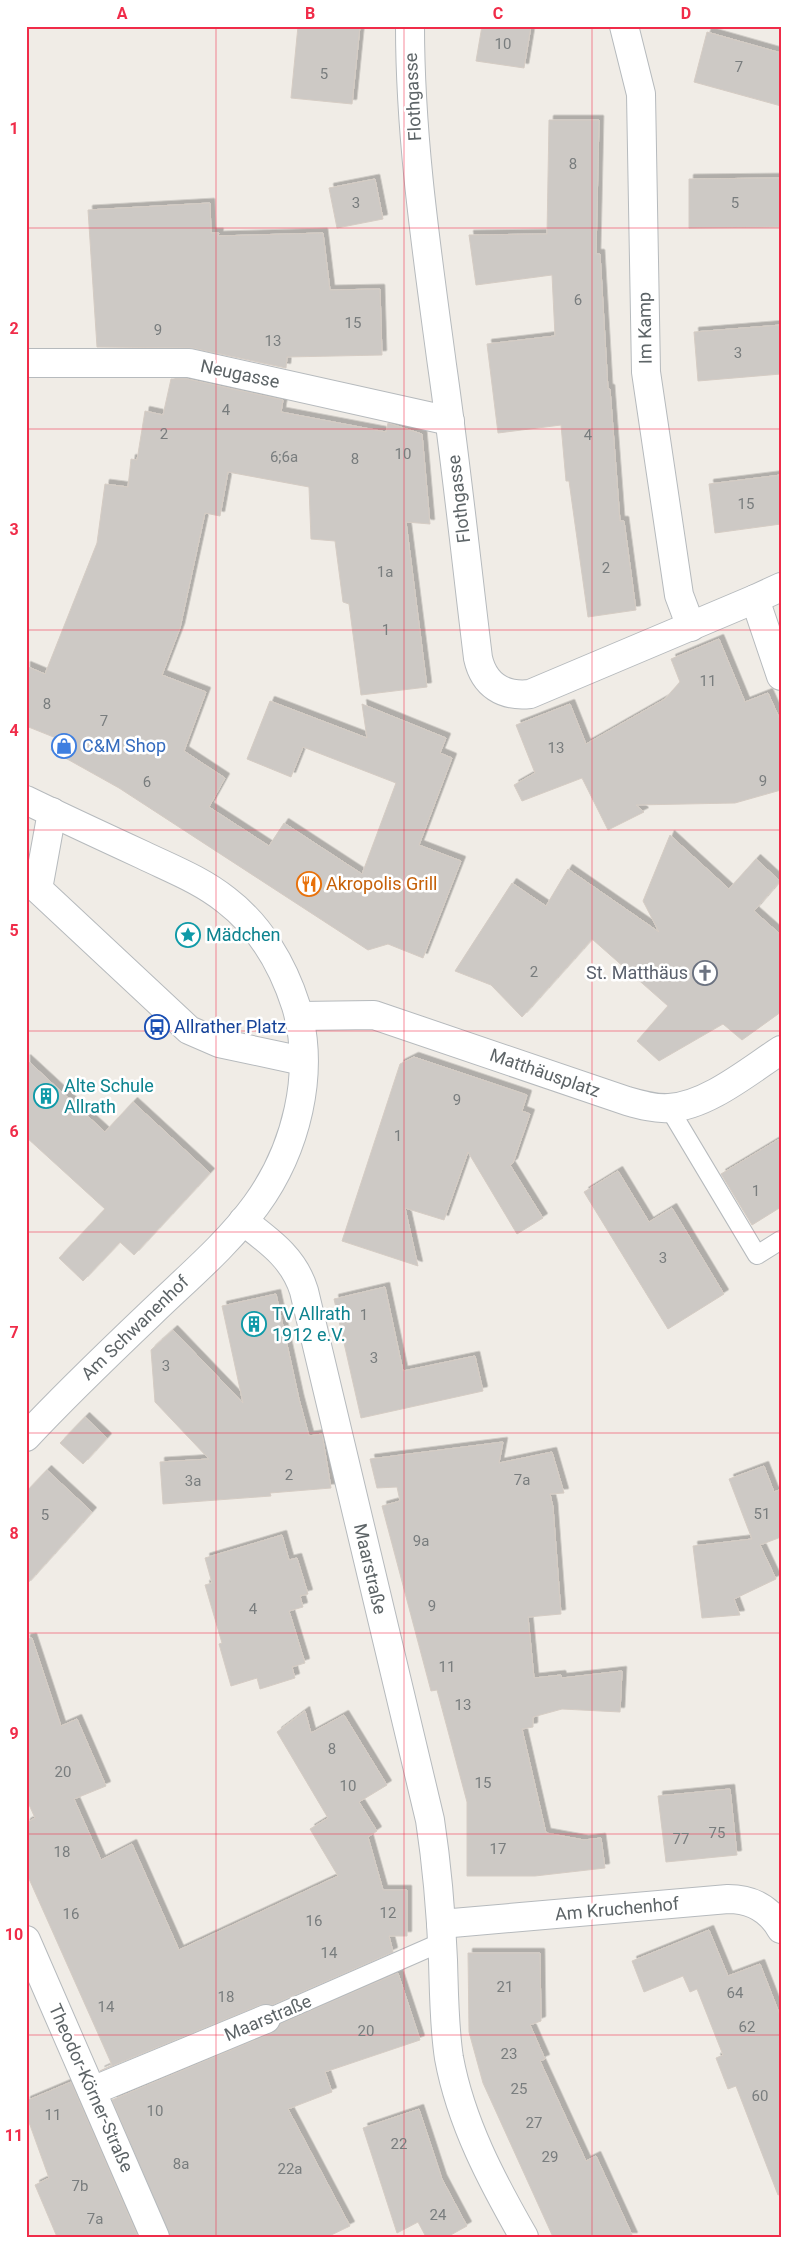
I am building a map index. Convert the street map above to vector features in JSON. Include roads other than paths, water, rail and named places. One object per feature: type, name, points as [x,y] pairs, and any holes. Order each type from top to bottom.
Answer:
[{"type":"street","name":"Flothgasse","points":[[410,26],[412,99],[425,235],[450,421],[478,658],[484,676],[494,686],[515,695],[530,694],[781,587]]},
{"type":"street","name":"Im Kamp","points":[[624,26],[641,94],[646,372],[679,595],[690,627]]},
{"type":"street","name":"Neugasse","points":[[26,363],[189,363],[450,421]]},
{"type":"street","points":[[755,599],[781,676]]},
{"type":"street","points":[[26,800],[193,879],[226,900],[255,928],[271,950],[288,983],[299,1016],[303,1061],[300,1100],[293,1132],[269,1185],[244,1220]]},
{"type":"street","points":[[52,812],[32,895],[189,1030],[219,1043],[303,1061]]},
{"type":"street","name":"Matthäusplatz","points":[[299,1016],[374,1015],[627,1101],[669,1108],[701,1100],[781,1050]]},
{"type":"street","name":"Am Schwanenhof","points":[[26,1437],[244,1220]]},
{"type":"street","name":"Maarstraße","points":[[244,1220],[288,1258],[300,1278],[304,1291],[430,1820],[438,1879],[449,2057],[460,2100],[480,2154],[524,2237]]},
{"type":"street","name":"Am Kruchenhof","points":[[441,1933],[738,1899],[761,1906],[772,1916],[781,1929]]},
{"type":"street","name":"Theodor-Körner-Straße","points":[[26,1940],[155,2237]]},
{"type":"street","name":"Maarstraße","points":[[92,2091],[266,2019]]},
{"type":"lane","points":[[669,1108],[757,1255],[781,1240]]},
{"type":"lane","name":"Maarstraße","points":[[266,2019],[441,1933]]},
{"type":"place","name":"C&M Shop","points":[[64,746]]},
{"type":"place","name":"Akropolis Grill","points":[[309,884]]},
{"type":"place","name":"Mädchen","points":[[188,935]]},
{"type":"place","name":"St. Matthäus","points":[[705,973]]},
{"type":"place","name":"Allrather Platz","points":[[157,1027]]},
{"type":"place","name":"Alte Schule Allrath","points":[[46,1096]]},
{"type":"place","name":"TV Allrath 1912 e.V.","points":[[254,1324]]}]
